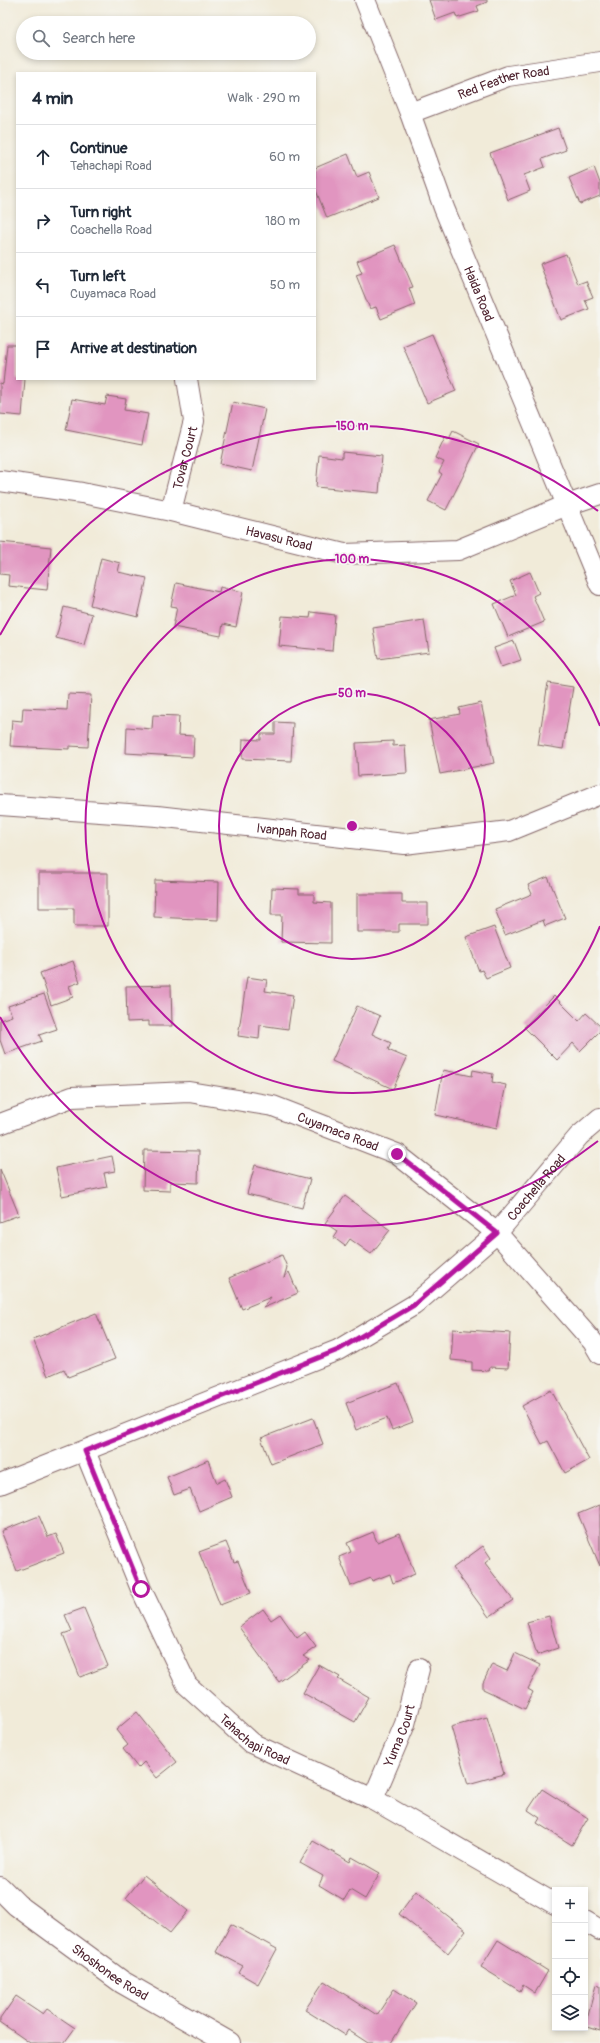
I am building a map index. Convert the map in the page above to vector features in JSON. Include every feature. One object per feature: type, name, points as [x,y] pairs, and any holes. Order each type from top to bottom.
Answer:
[{"type":"street","name":"Haida Road","points":[[365,0],[410,113],[444,208],[600,585]]},
{"type":"street","name":"Red Feather Road","points":[[410,113],[508,76],[600,62]]},
{"type":"street","name":"Tovar Court","points":[[170,511],[194,421],[187,380]]},
{"type":"street","name":"Havasu Road","points":[[0,481],[82,493],[170,511],[344,554],[458,550],[567,505],[600,494]]},
{"type":"street","name":"Ivanpah Road","points":[[0,804],[157,816],[404,844],[509,831],[600,794]]},
{"type":"street","name":"Cuyamaca Road","points":[[0,1124],[72,1097],[189,1092],[273,1106],[397,1154],[497,1233],[593,1342],[600,1354]]},
{"type":"street","name":"Coachella Road","points":[[0,1484],[338,1350],[414,1305],[497,1233],[579,1136],[600,1118]]},
{"type":"street","name":"Tehachapi Road","points":[[85,1451],[141,1589],[187,1685],[251,1743],[373,1799],[552,1902]]},
{"type":"street","name":"Yuma Court","points":[[373,1799],[405,1724],[419,1669]]},
{"type":"street","name":"Shoshonee Road","points":[[0,1888],[17,1905],[122,1982],[229,2043]]},
{"type":"street","points":[[587,1923],[600,1930]]},
{"type":"building","points":[[429,0],[487,0],[487,2],[477,6],[479,11],[457,18],[455,13],[436,20]]},
{"type":"building","points":[[558,128],[566,150],[542,159],[545,167],[524,175],[530,191],[508,200],[490,153]]},
{"type":"building","points":[[348,154],[357,177],[369,172],[379,197],[327,218],[316,190],[316,168]]},
{"type":"building","points":[[594,167],[600,183],[600,196],[580,204],[569,178]]},
{"type":"building","points":[[395,245],[413,287],[409,288],[415,305],[381,319],[376,307],[370,309],[356,275],[362,273],[357,261]]},
{"type":"building","points":[[566,254],[578,284],[586,281],[593,297],[585,300],[589,309],[561,320],[540,264]]},
{"type":"building","points":[[432,334],[456,391],[427,403],[403,346]]},
{"type":"building","points":[[7,345],[16,345],[16,380],[25,380],[22,416],[0,414],[0,383],[3,384]]},
{"type":"building","points":[[107,396],[126,399],[124,410],[148,414],[142,445],[66,430],[72,399],[105,405]]},
{"type":"building","points":[[233,402],[265,409],[252,471],[220,464]]},
{"type":"building","points":[[453,431],[479,444],[446,510],[428,501],[442,474],[439,472],[444,462],[435,458],[445,437],[449,439]]},
{"type":"building","points":[[342,452],[382,456],[379,493],[316,487],[319,455],[342,458]]},
{"type":"building","points":[[0,542],[51,547],[47,590],[8,586],[9,575],[0,574]]},
{"type":"building","points":[[101,558],[120,563],[118,572],[147,578],[138,617],[90,605]]},
{"type":"building","points":[[530,572],[539,593],[533,596],[544,622],[508,637],[494,604],[516,595],[510,581]]},
{"type":"building","points":[[176,583],[219,592],[220,587],[243,592],[236,627],[223,624],[221,636],[173,627],[177,607],[171,606]]},
{"type":"building","points":[[64,607],[92,614],[84,645],[56,638]]},
{"type":"building","points":[[311,612],[335,615],[332,651],[279,646],[282,616],[310,618]]},
{"type":"building","points":[[424,620],[429,652],[378,659],[373,628]]},
{"type":"building","points":[[514,641],[521,660],[501,667],[494,648]]},
{"type":"building","points":[[548,683],[573,687],[563,749],[538,745]]},
{"type":"building","points":[[68,694],[91,695],[88,747],[69,746],[69,749],[10,746],[12,720],[22,721],[23,708],[67,710]]},
{"type":"building","points":[[481,703],[494,763],[440,774],[429,720],[460,714],[459,708]]},
{"type":"building","points":[[153,715],[179,716],[178,735],[194,736],[193,757],[126,753],[127,727],[152,729]]},
{"type":"building","points":[[275,722],[293,723],[291,761],[242,759],[243,739],[261,740],[261,734],[275,734]]},
{"type":"building","points":[[393,741],[393,746],[405,745],[407,773],[358,776],[356,743]]},
{"type":"building","points":[[39,873],[108,873],[108,926],[74,926],[74,908],[39,908]]},
{"type":"building","points":[[548,877],[565,918],[545,926],[543,920],[505,935],[495,909],[532,894],[528,885]]},
{"type":"building","points":[[155,880],[219,882],[218,920],[154,917]]},
{"type":"building","points":[[272,888],[299,889],[299,894],[314,894],[314,902],[331,903],[331,943],[281,942],[282,915],[271,915]]},
{"type":"building","points":[[357,894],[402,894],[402,903],[428,903],[428,924],[399,924],[399,932],[357,932]]},
{"type":"building","points":[[494,927],[510,968],[486,978],[482,970],[479,971],[466,937]]},
{"type":"building","points":[[73,961],[80,982],[69,986],[73,997],[51,1005],[40,973]]},
{"type":"building","points":[[247,977],[267,980],[265,991],[293,995],[288,1029],[260,1025],[259,1039],[238,1036]]},
{"type":"building","points":[[171,985],[172,1026],[149,1026],[149,1021],[127,1022],[126,986]]},
{"type":"building","points":[[44,994],[57,1029],[39,1035],[42,1041],[5,1054],[0,1040],[0,1020],[12,1016],[8,1006]]},
{"type":"building","points":[[554,996],[579,1021],[586,1013],[600,1026],[600,1031],[580,1051],[573,1043],[557,1060],[524,1027]]},
{"type":"building","points":[[357,1006],[380,1016],[372,1034],[391,1043],[388,1050],[407,1058],[393,1089],[332,1061]]},
{"type":"building","points":[[443,1070],[472,1076],[473,1070],[493,1074],[492,1082],[506,1085],[497,1128],[435,1115]]},
{"type":"building","points":[[144,1150],[199,1151],[198,1183],[170,1182],[170,1191],[143,1190]]},
{"type":"building","points":[[112,1156],[115,1171],[104,1173],[107,1187],[62,1196],[56,1168]]},
{"type":"building","points":[[255,1165],[310,1179],[302,1208],[247,1194]]},
{"type":"building","points":[[0,1169],[19,1215],[0,1222]]},
{"type":"building","points":[[345,1196],[390,1230],[371,1254],[350,1239],[345,1246],[333,1237],[337,1231],[325,1223]]},
{"type":"building","points":[[282,1255],[287,1267],[284,1278],[289,1272],[298,1293],[263,1308],[271,1297],[242,1309],[229,1278]]},
{"type":"building","points":[[96,1313],[115,1359],[68,1377],[64,1369],[48,1376],[33,1339]]},
{"type":"building","points":[[453,1329],[510,1333],[508,1368],[490,1367],[489,1371],[472,1370],[472,1362],[451,1360]]},
{"type":"building","points":[[398,1383],[413,1422],[392,1430],[387,1418],[356,1430],[346,1403]]},
{"type":"building","points":[[551,1390],[589,1460],[565,1473],[548,1441],[542,1444],[522,1406]]},
{"type":"building","points":[[313,1418],[323,1444],[271,1464],[261,1438]]},
{"type":"building","points":[[208,1460],[217,1483],[225,1479],[232,1497],[199,1511],[190,1489],[174,1495],[167,1477]]},
{"type":"building","points":[[600,1505],[600,1566],[578,1514]]},
{"type":"building","points":[[39,1516],[48,1537],[56,1534],[64,1553],[17,1571],[1,1531]]},
{"type":"building","points":[[373,1532],[377,1542],[399,1533],[415,1574],[393,1583],[390,1574],[372,1581],[371,1578],[351,1586],[339,1557],[351,1552],[347,1543]]},
{"type":"building","points":[[226,1542],[234,1562],[238,1561],[251,1593],[220,1605],[199,1552]]},
{"type":"building","points":[[483,1546],[491,1558],[485,1563],[513,1600],[489,1617],[453,1568]]},
{"type":"building","points":[[84,1608],[108,1666],[80,1677],[63,1634],[72,1631],[65,1615]]},
{"type":"building","points":[[263,1609],[271,1620],[280,1614],[297,1638],[305,1632],[316,1647],[303,1656],[310,1660],[279,1682],[239,1627]]},
{"type":"building","points":[[549,1616],[558,1648],[537,1655],[527,1622]]},
{"type":"building","points":[[515,1653],[540,1665],[528,1689],[533,1692],[525,1709],[483,1689],[483,1683],[492,1664],[507,1671]]},
{"type":"building","points":[[319,1665],[340,1677],[338,1679],[369,1697],[355,1722],[303,1693]]},
{"type":"building","points":[[137,1712],[177,1762],[157,1778],[144,1762],[138,1768],[123,1749],[128,1745],[116,1730]]},
{"type":"building","points":[[487,1717],[504,1774],[468,1784],[451,1727]]},
{"type":"building","points":[[542,1789],[588,1818],[572,1845],[537,1823],[540,1818],[528,1810]]},
{"type":"building","points":[[313,1841],[350,1862],[352,1857],[380,1873],[365,1899],[350,1890],[344,1900],[319,1885],[323,1876],[300,1863]]},
{"type":"building","points":[[144,1875],[188,1911],[170,1933],[126,1898]]},
{"type":"building","points":[[416,1891],[466,1930],[448,1953],[399,1914]]},
{"type":"building","points":[[231,1924],[277,1949],[258,1984],[239,1973],[243,1966],[216,1952]]},
{"type":"building","points":[[498,1940],[548,1971],[535,1993],[523,1985],[520,1991],[481,1967]]},
{"type":"building","points":[[324,1981],[377,2015],[394,1989],[416,2003],[391,2043],[368,2043],[348,2030],[345,2035],[305,2010]]},
{"type":"building","points":[[596,1985],[600,1986],[600,2031],[588,2027],[588,2015]]},
{"type":"building","points":[[16,1996],[43,2014],[47,2009],[75,2028],[64,2043],[30,2043],[0,2022],[0,2019]]},
{"type":"route","points":[[141,1589],[85,1451],[338,1350],[414,1305],[497,1233],[397,1154]]}]
